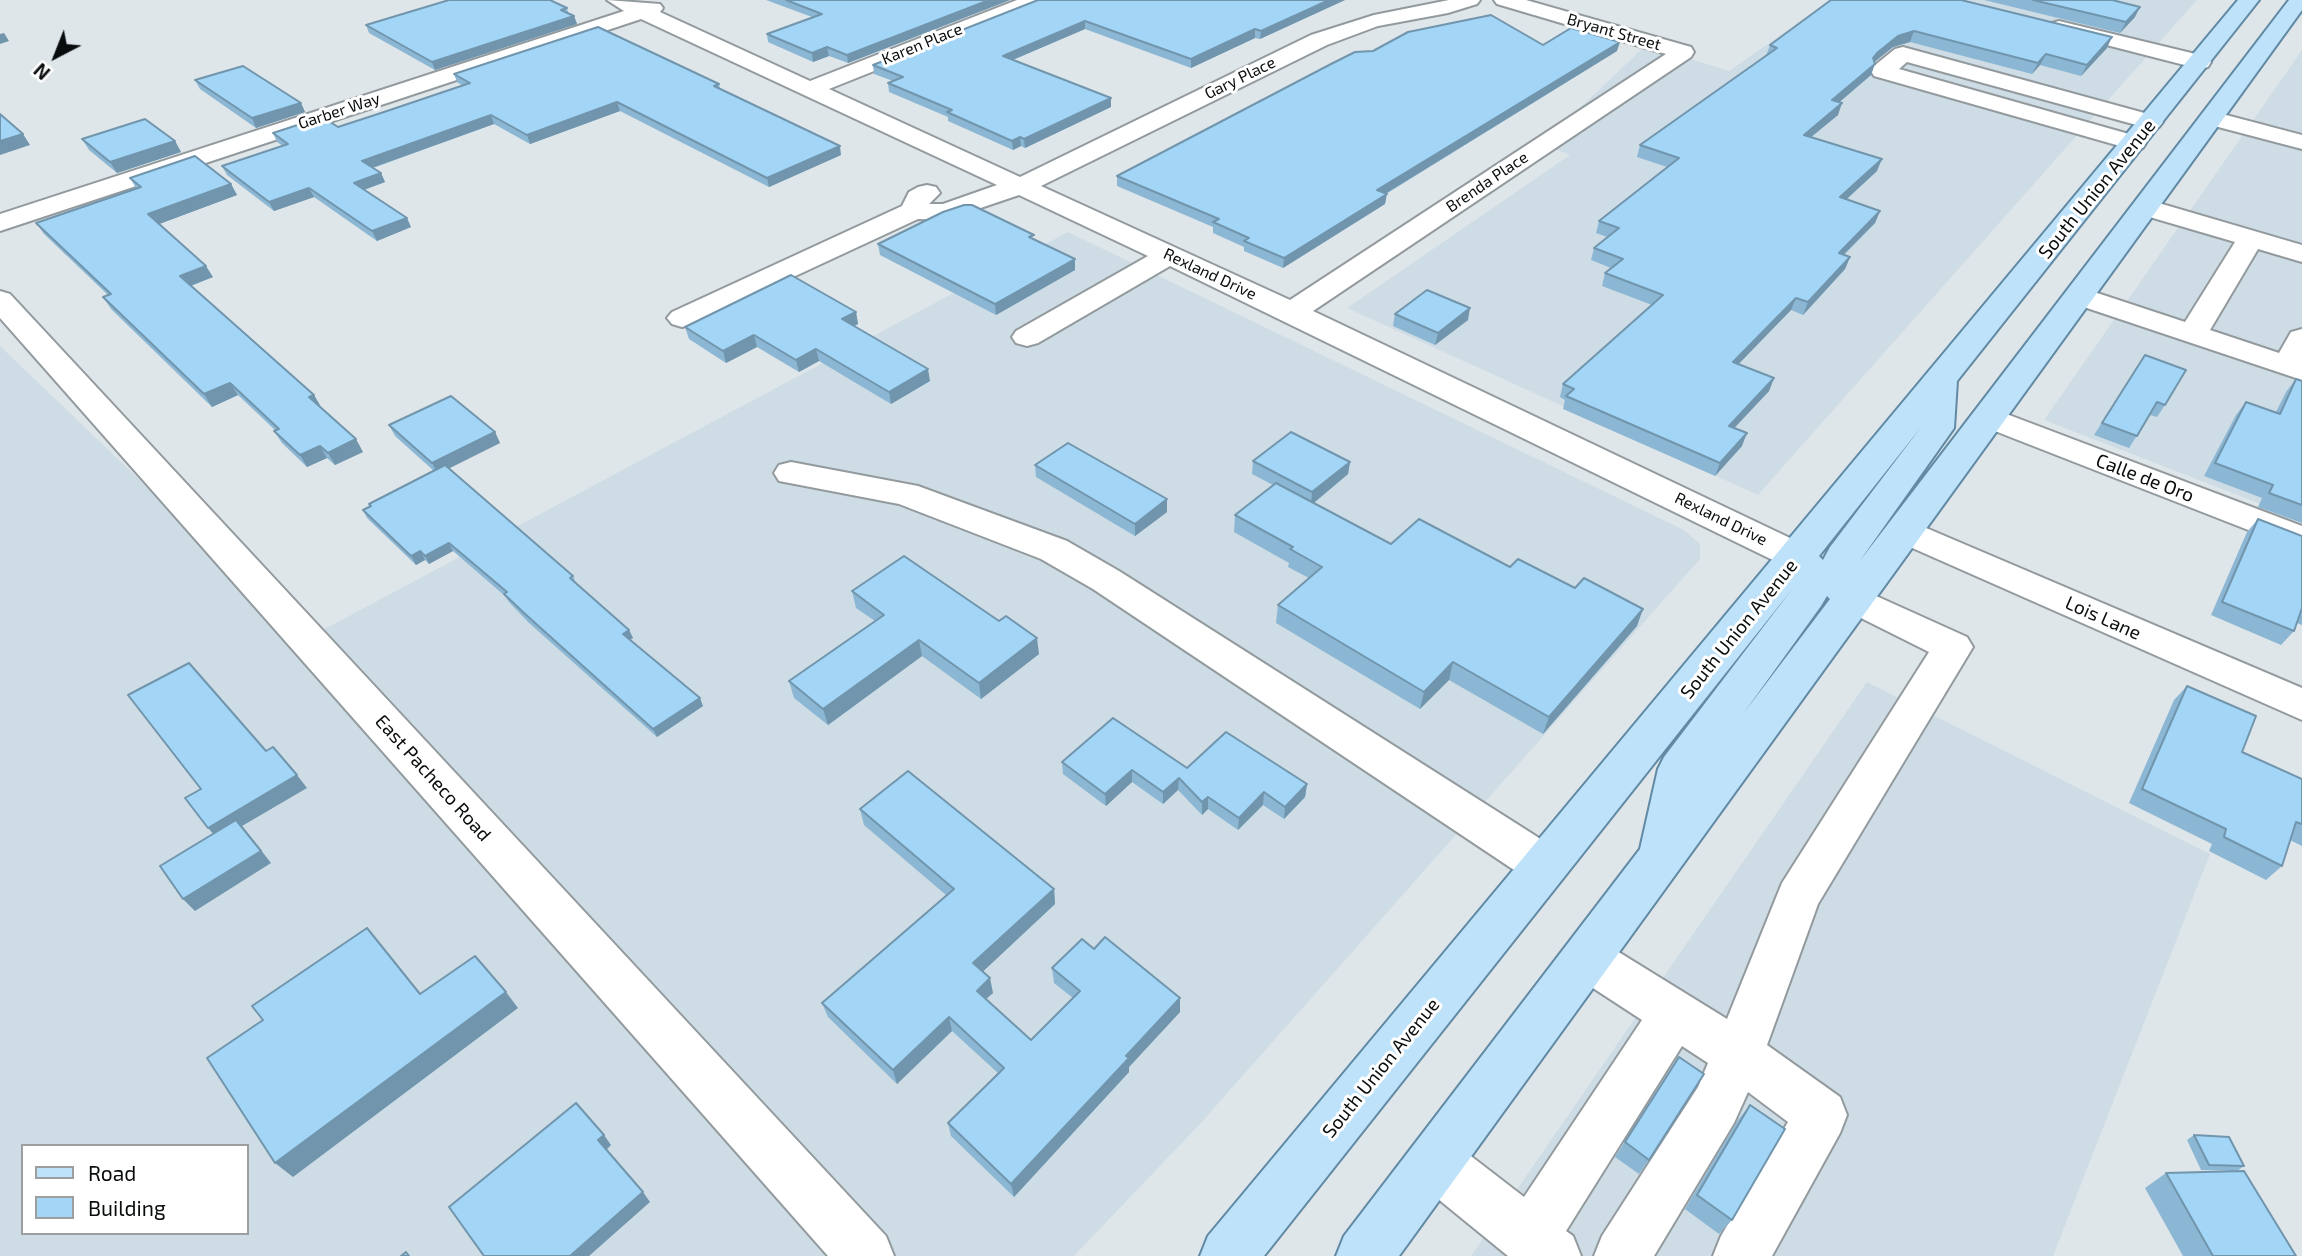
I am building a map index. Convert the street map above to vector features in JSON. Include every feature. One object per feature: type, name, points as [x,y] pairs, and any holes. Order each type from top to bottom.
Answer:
[{"type":"main road","name":"South Union Avenue","points":[[1228,1256],[2249,0]]},
{"type":"main road","points":[[1364,1256],[2211,118],[2297,10]]},
{"type":"main road","points":[[2177,164],[2173,135],[2214,81],[2214,73],[2200,62]]},
{"type":"main road","points":[[1854,598],[1840,587],[1837,573],[1843,556],[1938,428],[1942,379]]},
{"type":"main road","points":[[1657,862],[1679,769],[1808,597],[1814,584],[1812,570],[1798,557]]},
{"type":"street","name":"Garber Way","points":[[0,223],[630,6],[678,0]]},
{"type":"street","name":"Karen Place","points":[[810,89],[1035,0]]},
{"type":"street","name":"Gary Place","points":[[914,211],[945,212],[1021,186],[1319,40],[1374,22],[1441,9],[1470,0]]},
{"type":"street","name":"Bryant Street","points":[[1504,0],[1683,52]]},
{"type":"street","name":"Rexland Drive","points":[[630,6],[1292,312],[1798,557]]},
{"type":"street","points":[[2041,23],[2200,62]]},
{"type":"street","name":"Brenda Place","points":[[1292,312],[1683,52]]},
{"type":"street","points":[[1903,54],[2143,132],[1882,71],[1903,54]]},
{"type":"street","points":[[2211,118],[2302,142]]},
{"type":"street","points":[[682,318],[914,211],[918,198],[978,167]]},
{"type":"street","points":[[2145,207],[2302,254]]},
{"type":"street","points":[[2193,334],[2251,238]]},
{"type":"street","points":[[1027,337],[1170,255]]},
{"type":"street","points":[[2079,296],[2295,368],[2302,338]]},
{"type":"street","name":"East Pacheco Road","points":[[0,300],[866,1256]]},
{"type":"street","name":"Calle de Oro","points":[[1988,417],[2302,539]]},
{"type":"street","points":[[791,473],[906,494],[1054,550],[1106,580],[1545,866]]},
{"type":"street","name":"Lois Lane","points":[[1905,531],[2302,705]]},
{"type":"street","points":[[1622,1256],[1716,1105],[1798,897],[1953,647],[1854,598]]},
{"type":"street","points":[[1587,958],[1738,1054],[1821,1115],[1741,1256]]},
{"type":"street","points":[[1435,1161],[1542,1247],[1675,1014]]},
{"type":"shaded area","points":[[1831,0],[2197,0],[1758,495],[1347,308],[1570,155],[1542,144],[1646,45],[1729,71]]},
{"type":"shaded area","points":[[2302,50],[2302,520],[2044,420]]},
{"type":"shaded area","points":[[1068,232],[1684,530],[1700,544],[1700,559],[1200,1124],[1074,1256],[0,1256],[0,346],[306,639]]},
{"type":"shaded area","points":[[1867,682],[2210,854],[2053,1256],[1471,1256]]},
{"type":"building","points":[[449,0],[550,0],[567,8],[561,10],[574,16],[432,62],[366,25]]},
{"type":"building","points":[[786,0],[989,0],[847,55],[827,47],[812,53],[767,34],[822,14]]},
{"type":"building","points":[[1038,0],[1329,0],[1261,31],[1255,29],[1191,59],[1085,21],[1003,56],[1111,98],[1024,139],[1020,137],[1012,141],[947,112],[952,110],[888,83],[903,77],[873,65]]},
{"type":"building","points":[[1831,0],[1961,0],[2112,37],[2087,65],[2046,54],[2038,63],[1914,31],[1898,36],[1877,53],[1873,58],[1875,64],[1832,100],[1842,103],[1804,135],[1882,159],[1840,197],[1880,211],[1839,253],[1850,257],[1808,302],[1796,298],[1733,362],[1774,378],[1729,426],[1747,433],[1720,463],[1566,396],[1574,389],[1563,384],[1663,295],[1605,273],[1623,259],[1594,248],[1619,228],[1599,221],[1679,158],[1640,145],[1777,48],[1770,45]]},
{"type":"building","points":[[2033,0],[2112,0],[2140,7],[2126,22]]},
{"type":"building","points":[[1491,15],[1543,45],[1571,28],[1620,42],[1377,190],[1387,194],[1284,258],[1244,241],[1249,238],[1213,222],[1219,219],[1117,176],[1355,52],[1373,51],[1408,32]]},
{"type":"building","points":[[598,27],[719,84],[714,86],[840,146],[767,178],[617,102],[527,135],[491,115],[362,161],[381,173],[354,183],[407,218],[372,231],[309,188],[269,202],[222,166],[288,144],[273,133],[322,117],[338,127],[381,113],[470,83],[454,74]]},
{"type":"building","points":[[243,66],[301,103],[252,118],[195,80]]},
{"type":"building","points":[[0,114],[23,134],[0,141]]},
{"type":"building","points":[[145,119],[175,141],[110,162],[82,139]]},
{"type":"building","points":[[195,156],[231,184],[148,214],[206,266],[180,276],[314,395],[309,397],[356,439],[328,453],[320,446],[300,455],[274,431],[279,429],[230,383],[204,394],[103,297],[111,294],[36,223],[141,187],[130,178]]},
{"type":"building","points":[[972,205],[1034,235],[1029,237],[1075,259],[995,304],[878,244],[943,212]]},
{"type":"building","points":[[791,275],[856,312],[842,319],[928,369],[889,392],[816,349],[796,360],[754,335],[723,351],[685,327]]},
{"type":"building","points":[[1427,290],[1470,308],[1438,333],[1395,314]]},
{"type":"building","points":[[2145,355],[2186,370],[2165,405],[2157,402],[2137,436],[2102,423]]},
{"type":"building","points":[[2296,379],[2302,381],[2302,505],[2269,493],[2273,485],[2215,463],[2246,402],[2280,414]]},
{"type":"building","points":[[451,396],[495,432],[432,463],[389,425]]},
{"type":"building","points":[[1291,432],[1350,462],[1312,492],[1253,461]]},
{"type":"building","points":[[1068,443],[1167,499],[1135,524],[1035,465]]},
{"type":"building","points":[[445,465],[573,576],[570,578],[629,630],[623,634],[700,698],[653,729],[524,613],[504,594],[507,592],[449,543],[425,556],[420,551],[411,556],[363,510],[371,506],[369,504]]},
{"type":"building","points":[[1276,483],[1391,544],[1419,519],[1510,567],[1518,559],[1575,588],[1584,578],[1643,609],[1549,717],[1453,662],[1424,692],[1278,605],[1322,567],[1290,549],[1293,547],[1235,515]]},
{"type":"building","points":[[2258,519],[2302,536],[2302,608],[2294,631],[2222,602]]},
{"type":"building","points":[[904,556],[999,621],[1006,616],[1037,638],[979,683],[919,640],[823,709],[789,681],[884,615],[852,591]]},
{"type":"building","points":[[189,663],[266,751],[273,747],[297,775],[208,828],[185,798],[201,789],[128,695]]},
{"type":"building","points":[[2187,686],[2256,716],[2242,752],[2302,779],[2302,824],[2296,822],[2282,866],[2224,837],[2226,829],[2142,789]]},
{"type":"building","points":[[1113,718],[1187,768],[1226,732],[1307,784],[1285,807],[1264,792],[1239,818],[1208,797],[1202,802],[1179,778],[1163,792],[1132,770],[1105,794],[1062,762]]},
{"type":"building","points":[[908,771],[1054,889],[973,963],[990,978],[977,991],[1031,1040],[1080,991],[1052,968],[1082,939],[1094,949],[1105,937],[1180,998],[1126,1056],[1129,1058],[1011,1184],[948,1123],[1004,1068],[949,1017],[893,1070],[822,1003],[954,889],[860,809]]},
{"type":"building","points":[[236,820],[261,851],[183,899],[160,866]]},
{"type":"building","points":[[367,928],[420,994],[475,956],[506,992],[275,1163],[207,1058],[263,1020],[252,1006]]},
{"type":"building","points":[[1679,1057],[1704,1074],[1649,1160],[1625,1142]]},
{"type":"building","points":[[576,1103],[604,1135],[598,1140],[643,1192],[570,1256],[484,1256],[449,1207]]},
{"type":"building","points":[[1750,1105],[1785,1129],[1732,1220],[1697,1195]]},
{"type":"building","points":[[2194,1135],[2229,1137],[2244,1166],[2209,1165]]},
{"type":"building","points":[[2244,1171],[2296,1256],[2213,1256],[2166,1173]]}]
